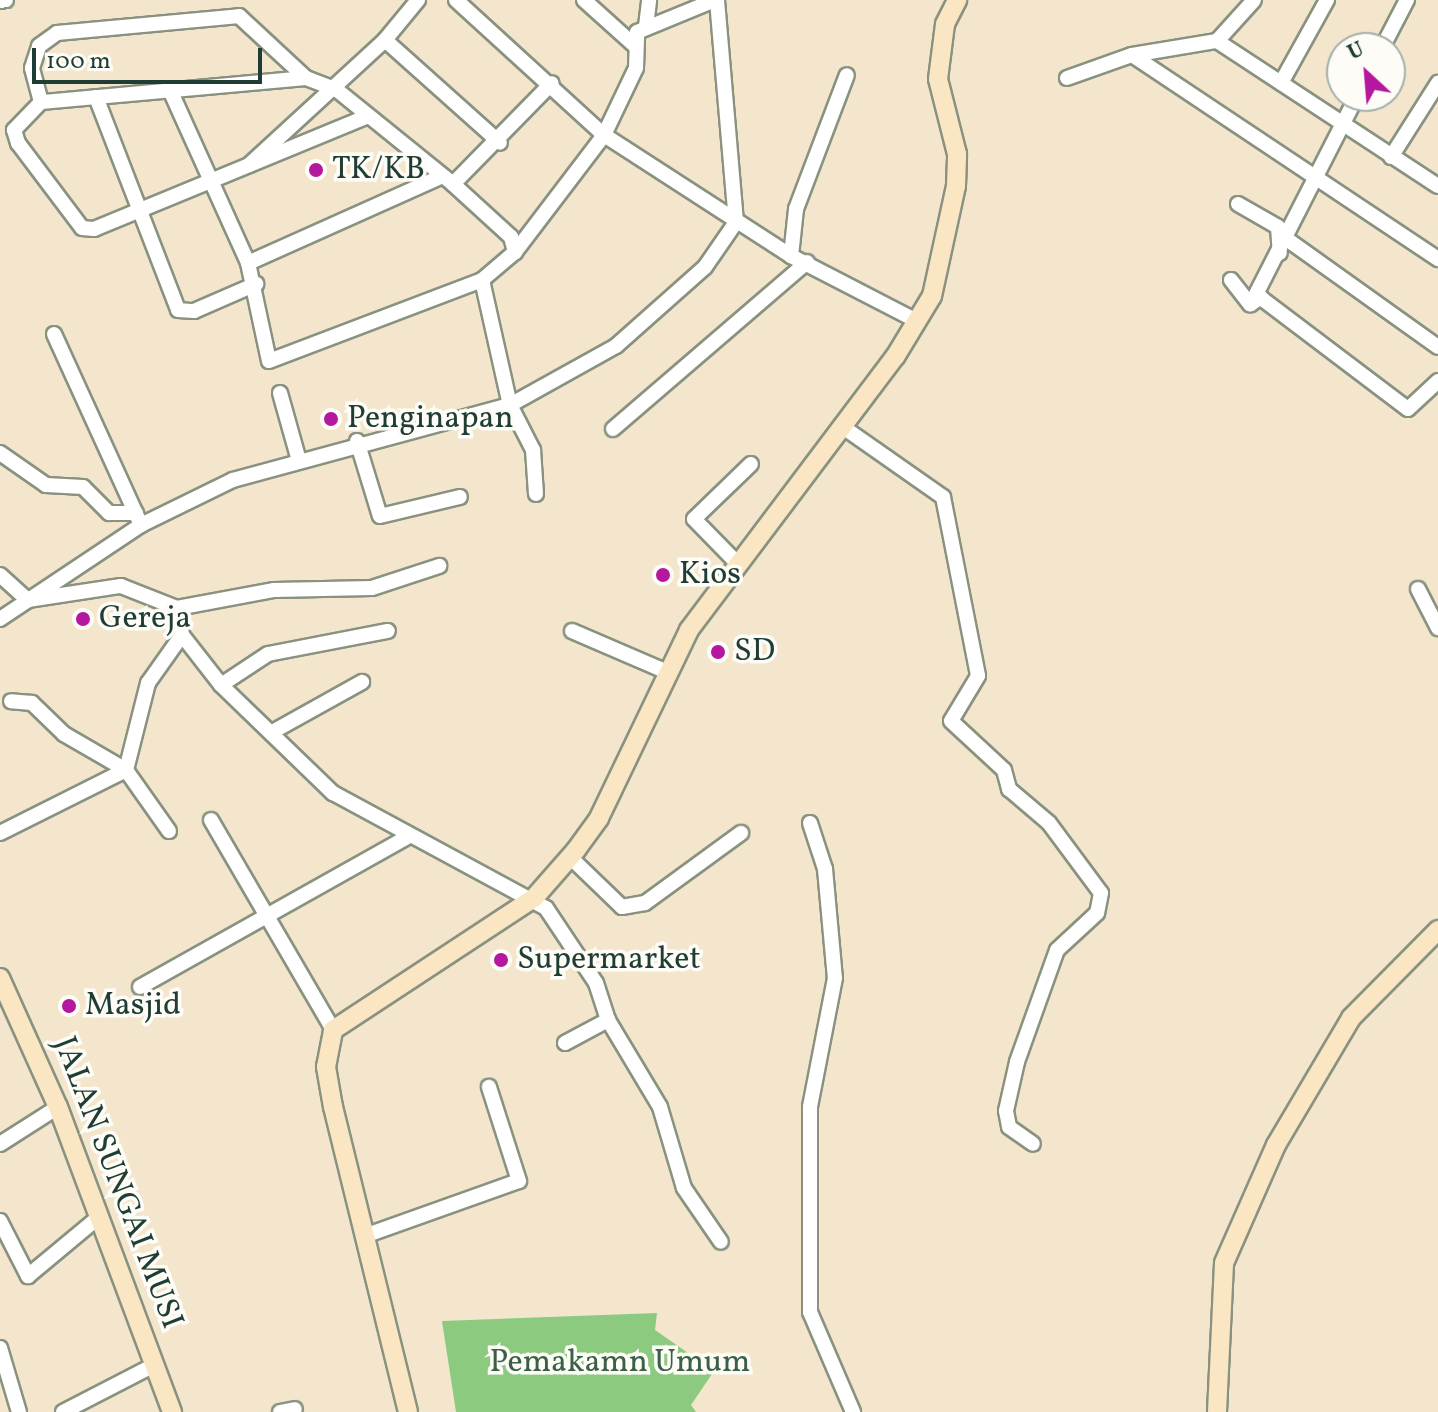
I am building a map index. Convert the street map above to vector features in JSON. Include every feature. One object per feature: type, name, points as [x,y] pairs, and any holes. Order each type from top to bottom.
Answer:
[{"type":"street","points":[[0,1],[6,0]]},
{"type":"street","points":[[241,174],[337,90],[418,0]]},
{"type":"street","points":[[456,0],[552,83],[604,135],[791,256],[917,321]]},
{"type":"street","points":[[584,0],[635,46]]},
{"type":"street","points":[[170,90],[215,182],[256,284],[269,361],[482,280],[515,252],[604,135],[636,68],[635,46],[646,26],[649,0]]},
{"type":"street","points":[[0,619],[139,519],[298,457],[510,405],[616,346],[705,267],[736,222],[716,0],[646,26]]},
{"type":"street","points":[[333,1030],[534,898],[570,857],[599,818],[667,672],[736,562],[843,427],[917,321],[932,296],[956,186],[957,154],[938,79],[945,24],[957,0]]},
{"type":"street","points":[[1067,78],[1132,55],[1217,41],[1254,0]]},
{"type":"street","points":[[1281,83],[1327,0]]},
{"type":"street","points":[[1390,32],[1407,0]]},
{"type":"street","points":[[41,102],[32,68],[47,37],[225,13],[258,30],[306,78],[337,90],[366,117],[447,180],[511,237],[515,252]]},
{"type":"street","points":[[385,40],[500,143]]},
{"type":"street","points":[[1217,41],[1438,186]]},
{"type":"street","points":[[1132,55],[1438,259]]},
{"type":"street","points":[[791,256],[796,209],[847,75]]},
{"type":"street","points":[[306,78],[41,102],[14,130],[82,228],[241,174],[366,117]]},
{"type":"street","points":[[248,263],[447,180],[500,143],[552,83]]},
{"type":"street","points":[[1391,157],[1438,83]]},
{"type":"street","points":[[96,97],[178,310],[194,311],[256,284]]},
{"type":"street","points":[[1250,304],[1288,240],[1349,112]]},
{"type":"street","points":[[1238,204],[1278,227],[1280,254]]},
{"type":"street","points":[[1288,240],[1438,347]]},
{"type":"street","points":[[613,429],[807,262]]},
{"type":"street","points":[[482,280],[510,405],[533,450],[536,494]]},
{"type":"street","points":[[1231,280],[1250,304]]},
{"type":"street","points":[[1250,304],[1261,298],[1408,409],[1438,381]]},
{"type":"street","points":[[54,334],[139,519]]},
{"type":"street","points":[[280,393],[298,457]]},
{"type":"street","points":[[843,427],[943,497],[978,676],[951,721],[1004,770],[1009,789],[1049,823],[1101,893],[1097,913],[1057,950],[1017,1062],[1006,1111],[1009,1127],[1033,1144]]},
{"type":"street","points":[[357,441],[380,516],[460,497]]},
{"type":"street","points":[[0,453],[46,485],[83,487],[109,513],[139,519]]},
{"type":"street","points":[[736,562],[694,519],[751,464]]},
{"type":"street","points":[[28,600],[121,586],[177,608],[274,590],[372,588],[439,566]]},
{"type":"street","points":[[0,575],[28,600]]},
{"type":"street","points":[[1418,589],[1438,628]]},
{"type":"street","points":[[177,608],[182,635],[221,685],[274,731],[333,793],[407,837],[534,898],[584,963],[608,1020],[660,1107],[684,1188],[721,1242]]},
{"type":"street","points":[[221,685],[268,654],[388,631]]},
{"type":"street","points":[[572,631],[667,672]]},
{"type":"street","points":[[0,833],[126,770],[148,683],[182,635]]},
{"type":"street","points":[[274,731],[362,682]]},
{"type":"street","points":[[11,701],[32,703],[64,734],[126,770],[169,831]]},
{"type":"street","points":[[211,820],[333,1030],[326,1067],[408,1412]]},
{"type":"street","points":[[810,823],[825,869],[835,978],[810,1107],[810,1312],[853,1412]]},
{"type":"street","points":[[570,857],[622,907],[645,903],[741,833]]},
{"type":"street","points":[[140,987],[269,919],[407,837]]},
{"type":"street","points":[[1217,1412],[1224,1263],[1276,1145],[1351,1018],[1437,932]]},
{"type":"street","name":"JALAN SUNGAI MUSI","points":[[3,991],[58,1107],[172,1412]]},
{"type":"street","points":[[565,1043],[608,1020]]},
{"type":"street","points":[[367,1235],[519,1181],[489,1087]]},
{"type":"street","points":[[0,1144],[58,1107]]},
{"type":"street","points":[[0,1221],[28,1276],[100,1216]]},
{"type":"street","points":[[0,1348],[19,1412]]},
{"type":"street","points":[[63,1412],[154,1365]]},
{"type":"green space","name":"Pemakamn Umum","points":[[657,1313],[655,1330],[714,1371],[691,1405],[696,1412],[456,1412],[442,1321]]},
{"type":"place","name":"TK/KB","points":[[316,170]]},
{"type":"place","name":"Penginapan","points":[[331,419]]},
{"type":"place","name":"Kios","points":[[663,575]]},
{"type":"place","name":"Gereja","points":[[83,619]]},
{"type":"place","name":"SD","points":[[718,652]]},
{"type":"place","name":"Supermarket","points":[[501,960]]},
{"type":"place","name":"Masjid","points":[[69,1006]]}]
